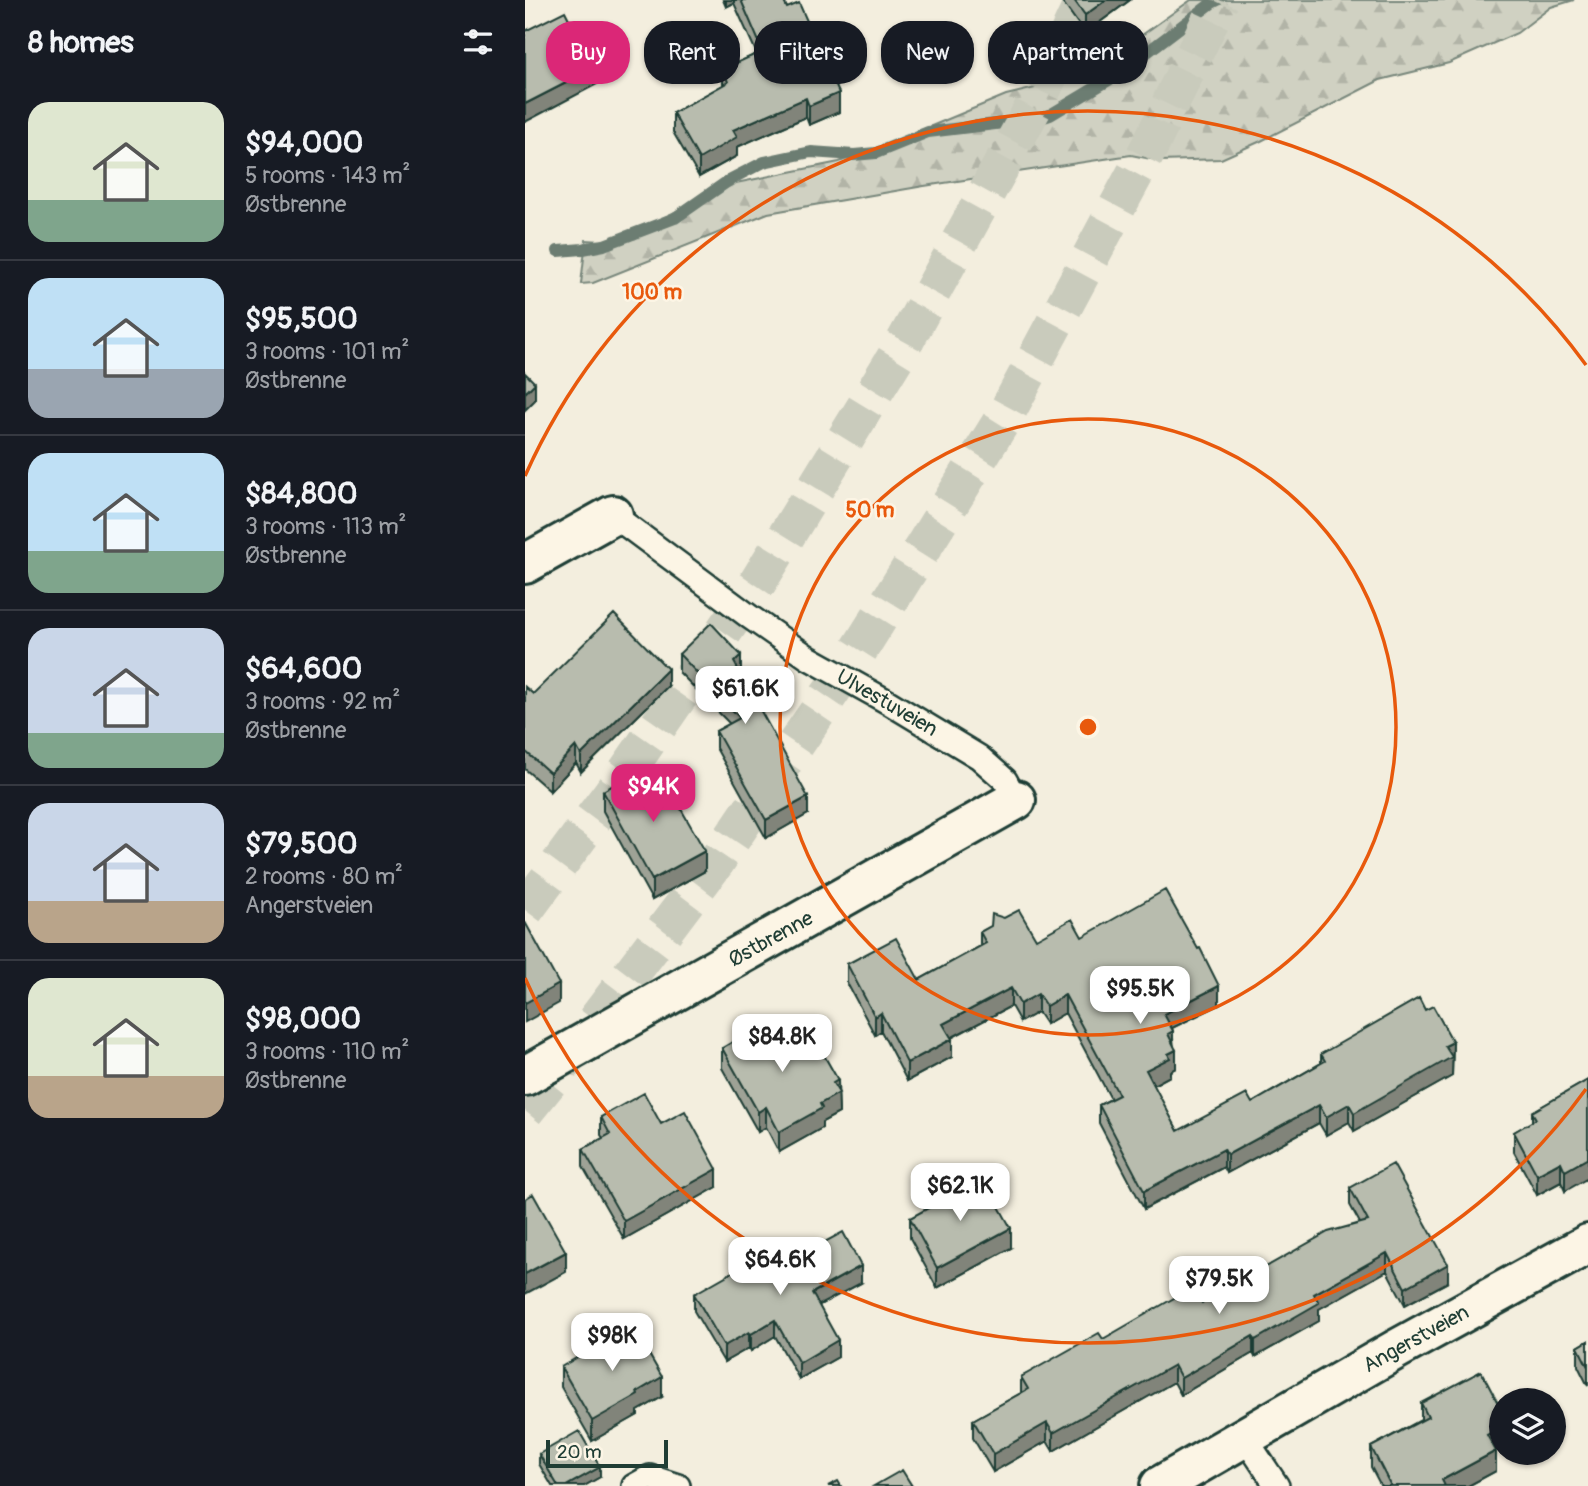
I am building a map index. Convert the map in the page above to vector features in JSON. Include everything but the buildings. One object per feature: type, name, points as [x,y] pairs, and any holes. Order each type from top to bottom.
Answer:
[{"type":"street","points":[[525,564],[613,514]]},
{"type":"street","name":"Østbrenne","points":[[525,1076],[1016,800]]},
{"type":"street","name":"Angerstveien","points":[[1160,1486],[1397,1349],[1588,1244]]},
{"type":"lane","name":"Ulvestuveien","points":[[613,514],[809,658],[979,757],[1005,780],[1016,800]]},
{"type":"lane","points":[[1245,1438],[1277,1486]]},
{"type":"lane","points":[[634,1486],[650,1477],[678,1486]]},
{"type":"green space","points":[[1191,0],[1574,0],[1551,7],[1517,33],[1449,63],[1380,80],[1221,159],[1161,161],[1131,155],[768,213],[593,283],[581,284],[586,240],[603,241],[652,223],[736,183],[839,162],[1006,95],[1052,84],[1148,84],[1148,31]]},
{"type":"waterway","points":[[558,251],[604,245],[675,218],[731,179],[764,162],[811,152],[854,155],[876,153],[928,132],[1029,122],[1050,115],[1117,75],[1218,0]]},
{"type":"tunnel","points":[[525,910],[611,794],[758,582],[903,345],[1040,95],[1084,0]]},
{"type":"tunnel","points":[[525,1111],[716,862],[854,658],[1006,414],[1151,144],[1220,0]]}]
